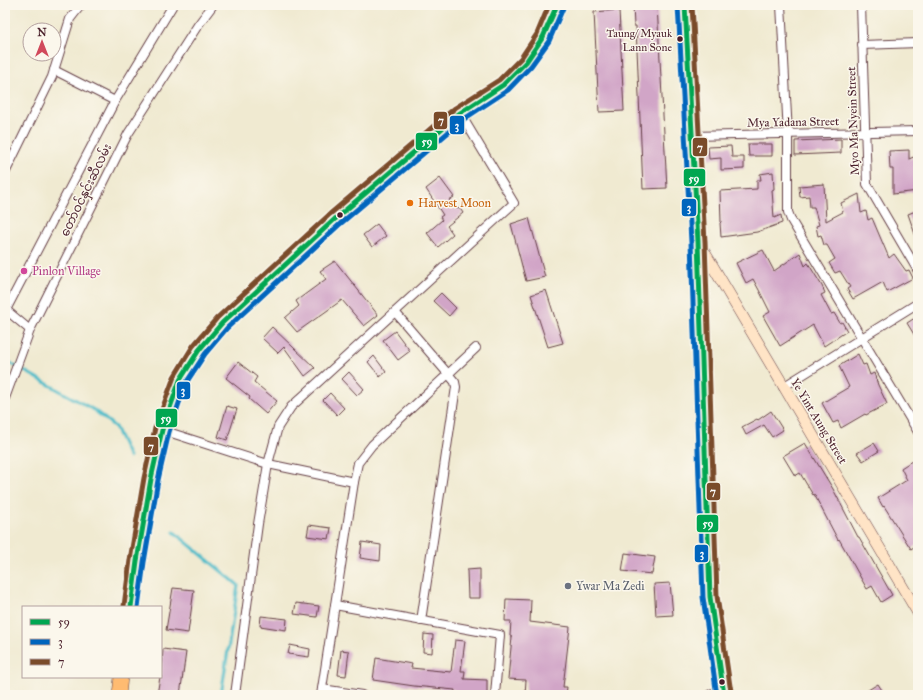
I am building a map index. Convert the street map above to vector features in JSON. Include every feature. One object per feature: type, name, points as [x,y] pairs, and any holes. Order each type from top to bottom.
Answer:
[{"type":"main road","points":[[131,606],[151,479],[162,430],[180,380],[199,350],[222,324],[335,219],[460,113],[503,85],[526,62],[543,37],[557,5]]},
{"type":"main road","points":[[685,5],[698,242],[710,597],[724,692]]},
{"type":"main road","name":"Ye Yint Aung Street","points":[[698,242],[918,612]]},
{"type":"main road","points":[[119,695],[121,678]]},
{"type":"street","points":[[5,173],[54,70],[70,19],[81,5]]},
{"type":"street","points":[[30,330],[6,310],[115,101],[173,5]]},
{"type":"street","name":"တော်ဝင်နှင်းဆီလမ်း","points":[[6,393],[30,330],[128,134],[198,25],[213,5]]},
{"type":"street","points":[[781,5],[788,134],[788,212],[791,220],[918,432]]},
{"type":"street","name":"Myo Ma Nyein Street","points":[[861,5],[867,184],[918,271]]},
{"type":"street","points":[[862,45],[918,42]]},
{"type":"street","points":[[54,70],[115,101]]},
{"type":"street","points":[[235,695],[258,524],[268,464],[278,427],[291,407],[514,203],[460,113]]},
{"type":"street","name":"Mya Yadana Street","points":[[692,136],[918,132]]},
{"type":"street","points":[[783,387],[918,303]]},
{"type":"street","points":[[395,312],[455,382],[456,387],[421,621]]},
{"type":"street","points":[[362,695],[321,692],[358,463],[372,445],[476,348]]},
{"type":"street","points":[[162,430],[268,464],[354,482]]},
{"type":"street","points":[[335,605],[500,635],[495,695]]},
{"type":"street","points":[[709,695],[724,692]]},
{"type":"building","points":[[633,5],[657,5],[667,188],[643,189],[636,26],[634,26]]},
{"type":"building","points":[[619,10],[624,111],[599,112],[594,12]]},
{"type":"building","points":[[841,139],[841,153],[795,155],[795,141]]},
{"type":"building","points":[[748,144],[772,144],[772,156],[749,156]]},
{"type":"building","points":[[731,146],[732,157],[744,157],[744,169],[721,170],[721,158],[709,159],[708,147]]},
{"type":"building","points":[[909,150],[909,159],[918,155],[918,191],[893,194],[893,169],[890,169],[889,151]]},
{"type":"building","points":[[773,172],[774,189],[772,190],[774,218],[781,215],[782,223],[757,232],[721,237],[720,191],[757,189],[757,180],[761,180],[760,174]]},
{"type":"building","points":[[440,178],[454,197],[449,200],[457,209],[459,207],[463,213],[447,226],[453,234],[438,247],[427,233],[442,220],[440,217],[443,215],[426,189]]},
{"type":"building","points":[[824,184],[826,221],[843,212],[841,203],[859,194],[861,213],[866,211],[868,220],[872,218],[889,258],[894,254],[906,271],[909,270],[913,278],[887,292],[883,282],[853,299],[847,289],[850,287],[840,271],[835,273],[829,263],[835,259],[827,245],[824,245],[821,235],[818,236],[816,226],[819,225],[814,207],[810,207],[809,196],[800,197],[799,186]]},
{"type":"building","points":[[918,210],[918,240],[917,240],[908,214]]},
{"type":"building","points":[[529,218],[545,277],[526,281],[511,224]]},
{"type":"building","points":[[377,224],[386,236],[372,247],[363,235]]},
{"type":"building","points":[[763,250],[774,271],[800,253],[805,266],[808,263],[822,286],[825,293],[821,295],[831,314],[834,313],[840,323],[842,322],[847,331],[824,346],[813,325],[780,346],[763,316],[770,312],[759,290],[753,279],[746,283],[736,263]]},
{"type":"building","points":[[335,261],[378,315],[364,326],[342,300],[297,332],[285,318],[299,306],[296,301],[326,279],[320,271]]},
{"type":"building","points":[[546,290],[563,343],[548,347],[531,295]]},
{"type":"building","points":[[441,293],[456,308],[449,316],[433,301]]},
{"type":"building","points":[[918,316],[918,341],[907,323]]},
{"type":"building","points":[[272,327],[315,368],[305,376],[284,347],[278,353],[262,338]]},
{"type":"building","points":[[395,331],[410,351],[398,360],[383,340]]},
{"type":"building","points":[[858,354],[863,365],[866,364],[870,375],[874,373],[887,404],[866,415],[865,414],[841,428],[838,421],[833,423],[822,403],[849,387],[839,366]]},
{"type":"building","points":[[374,356],[386,372],[380,377],[368,362]]},
{"type":"building","points":[[238,362],[257,377],[254,382],[277,401],[266,414],[249,399],[250,397],[226,378]]},
{"type":"building","points":[[349,372],[364,389],[357,395],[342,379]]},
{"type":"building","points":[[330,393],[344,408],[337,415],[323,400]]},
{"type":"building","points":[[227,406],[237,409],[227,440],[218,437]]},
{"type":"building","points":[[771,411],[783,430],[772,437],[764,425],[746,435],[742,427],[757,419],[758,420]]},
{"type":"building","points":[[805,443],[833,489],[858,537],[892,595],[881,602],[872,586],[867,589],[839,539],[838,540],[814,494],[813,495],[800,473],[795,476],[783,456]]},
{"type":"building","points":[[874,443],[879,451],[863,461],[857,453]]},
{"type":"building","points":[[918,457],[918,544],[911,549],[878,498],[907,480],[901,468]]},
{"type":"building","points":[[309,525],[331,528],[329,539],[307,536]]},
{"type":"building","points":[[362,542],[381,545],[380,561],[360,558]]},
{"type":"building","points":[[625,553],[655,557],[652,574],[622,571]]},
{"type":"building","points":[[480,569],[480,598],[468,598],[467,570]]},
{"type":"building","points":[[670,583],[673,615],[656,616],[654,584]]},
{"type":"building","points":[[173,588],[194,590],[188,633],[166,630]]},
{"type":"building","points":[[506,599],[531,600],[530,622],[570,627],[563,687],[567,687],[566,695],[525,695],[526,680],[508,679],[512,637],[510,636],[511,621],[505,621]]},
{"type":"building","points":[[296,603],[319,606],[317,617],[294,614]]},
{"type":"building","points":[[261,616],[287,619],[286,630],[260,626]]},
{"type":"building","points":[[424,634],[433,635],[432,653],[423,652]]},
{"type":"building","points":[[455,640],[465,641],[461,671],[465,671],[464,679],[487,680],[487,695],[454,695],[455,690],[373,680],[376,658],[412,664],[411,668],[451,672]]},
{"type":"building","points":[[290,645],[310,649],[309,657],[288,654]]},
{"type":"building","points":[[163,649],[186,652],[180,695],[157,695],[160,678],[162,678]]},
{"type":"building","points":[[341,650],[349,651],[346,676],[338,675]]},
{"type":"building","points":[[878,684],[885,695],[860,695]]},
{"type":"waterway","points":[[5,360],[94,410],[115,427],[129,457]]},
{"type":"waterway","points":[[174,532],[238,585],[221,695]]},
{"type":"transit line","name":"7","points":[[124,606],[144,478],[155,428],[174,377],[193,346],[217,318],[330,214],[455,108],[499,80],[521,58],[537,34],[549,5]]},
{"type":"transit line","name":"59","points":[[131,606],[151,479],[162,430],[180,380],[199,350],[222,323],[335,219],[460,113],[503,85],[526,62],[543,37],[557,5]]},
{"type":"transit line","name":"3","points":[[678,5],[691,242],[703,597],[718,695]]},
{"type":"transit line","name":"59","points":[[685,5],[698,242],[710,597],[723,688],[726,695]]},
{"type":"transit line","name":"7","points":[[692,5],[705,242],[717,596],[732,692]]},
{"type":"transit line","name":"3","points":[[138,606],[158,480],[169,432],[186,383],[205,354],[227,328],[340,224],[464,119],[508,90],[531,66],[549,41],[563,8]]},
{"type":"place","name":"Taung/ Myauk Lann Sone","points":[[680,39]]},
{"type":"place","name":"Harvest Moon","points":[[410,203]]},
{"type":"place","name":"Pinlon Village","points":[[24,271]]},
{"type":"place","name":"Ywar Ma Zedi","points":[[568,586]]}]
